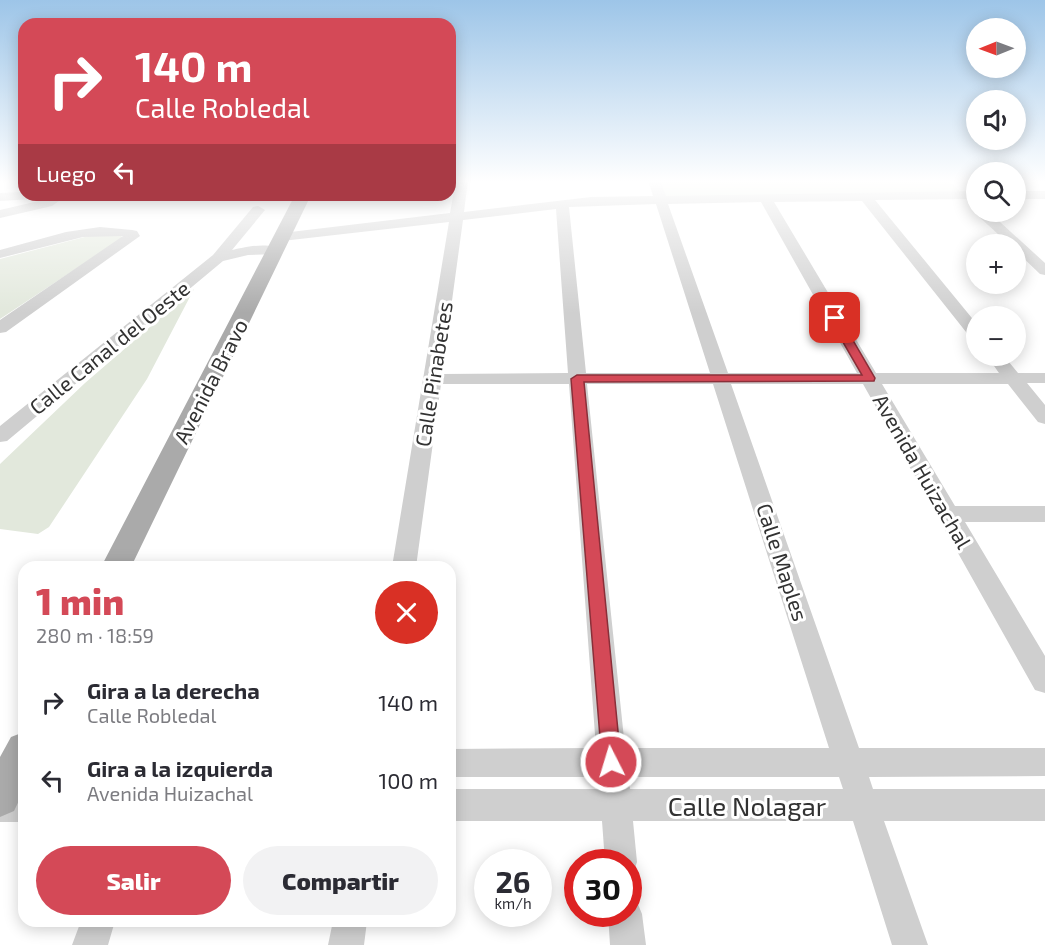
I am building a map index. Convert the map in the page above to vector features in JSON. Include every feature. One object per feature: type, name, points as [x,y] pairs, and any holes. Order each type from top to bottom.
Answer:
[{"type":"main road","name":"Avenida Bravo","points":[[119,561],[288,224]]},
{"type":"main road","points":[[0,797],[18,766]]},
{"type":"street","name":"Calle Canal del Oeste","points":[[0,436],[218,258],[246,224]]},
{"type":"street","name":"Calle Canal del Oeste","points":[[218,258],[278,244],[405,224]]},
{"type":"street","name":"Calle Pinabetes","points":[[405,561],[456,224]]},
{"type":"street","points":[[564,224],[620,849]]},
{"type":"street","name":"Calle Maples","points":[[669,224],[910,945]]},
{"type":"street","name":"Avenida Huizachal","points":[[780,224],[1045,681]]},
{"type":"street","points":[[889,224],[966,321]]},
{"type":"street","points":[[995,224],[1045,271]]},
{"type":"street","points":[[0,254],[93,231],[116,230],[133,236],[0,328]]},
{"type":"street","points":[[1003,366],[1045,418]]},
{"type":"street","points":[[432,379],[1045,378]]},
{"type":"street","points":[[948,514],[1045,514]]},
{"type":"street","name":"Calle Nolagar","points":[[456,763],[1045,762]]},
{"type":"street","name":"Calle Nolagar","points":[[456,805],[1045,805]]},
{"type":"street","points":[[0,806],[18,806]]},
{"type":"street","points":[[90,945],[96,927]]},
{"type":"street","points":[[346,945],[349,927]]},
{"type":"street","points":[[626,927],[628,945]]},
{"type":"shaded area","points":[[100,233],[121,234],[122,238],[0,319],[0,259]]},
{"type":"shaded area","points":[[194,289],[147,379],[49,527],[38,534],[0,529],[0,464],[85,383]]},
{"type":"route","points":[[611,762],[577,379],[870,378],[835,318]]}]
